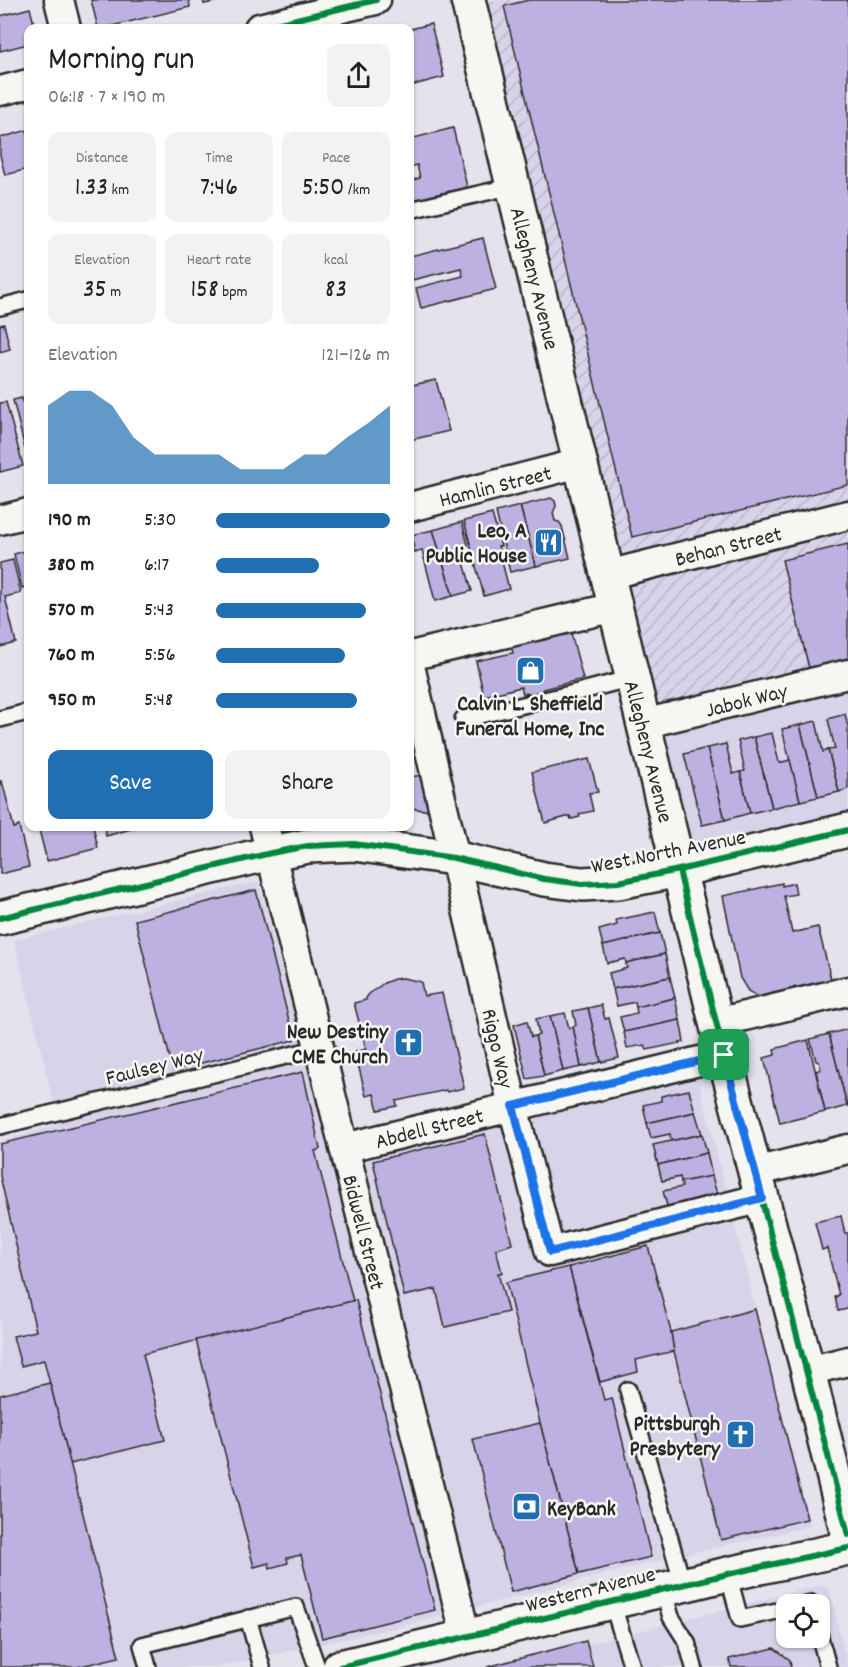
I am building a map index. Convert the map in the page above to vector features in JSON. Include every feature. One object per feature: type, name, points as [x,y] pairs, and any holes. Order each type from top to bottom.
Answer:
[{"type":"street","points":[[59,0],[65,24]]},
{"type":"street","points":[[276,24],[376,0]]},
{"type":"street","name":"Allegheny Avenue","points":[[468,0],[716,1023],[808,1371],[848,1535]]},
{"type":"street","points":[[0,91],[24,85]]},
{"type":"street","name":"Hamlin Street","points":[[414,506],[580,464]]},
{"type":"street","points":[[0,520],[24,514]]},
{"type":"street","name":"Behan Street","points":[[607,574],[848,515]]},
{"type":"street","points":[[414,655],[615,607]]},
{"type":"street","name":"Jabok Way","points":[[643,724],[848,674]]},
{"type":"street","name":"Riggo Way","points":[[414,683],[513,1106],[550,1252],[759,1185]]},
{"type":"street","name":"West North Avenue","points":[[0,918],[267,840],[308,846],[354,844],[454,858],[544,879],[582,884],[618,882],[679,870],[848,830]]},
{"type":"street","name":"Bidwell Street","points":[[267,840],[466,1637]]},
{"type":"street","points":[[716,1023],[848,991]]},
{"type":"street","name":"Abdell Street","points":[[344,1148],[724,1055]]},
{"type":"street","points":[[759,1185],[848,1149]]},
{"type":"street","points":[[808,1371],[848,1361]]},
{"type":"street","name":"Western Avenue","points":[[340,1667],[413,1658],[466,1637],[728,1574],[848,1548]]},
{"type":"lane","points":[[414,209],[513,186]]},
{"type":"lane","points":[[0,307],[24,301]]},
{"type":"lane","points":[[463,720],[632,678]]},
{"type":"lane","points":[[0,719],[24,713]]},
{"type":"lane","name":"Faulsey Way","points":[[0,1126],[319,1048]]},
{"type":"lane","points":[[628,1390],[673,1587],[671,1617],[687,1642],[694,1667]]},
{"type":"lane","points":[[728,1574],[740,1619],[776,1611]]},
{"type":"lane","points":[[612,1602],[633,1667]]},
{"type":"lane","points":[[148,1667],[142,1645],[296,1607],[317,1667]]},
{"type":"lane","points":[[248,1618],[262,1667]]},
{"type":"lane","points":[[823,1648],[828,1667]]},
{"type":"shaded area","points":[[468,0],[848,0],[848,674],[643,724]]},
{"type":"shaded area","points":[[848,674],[848,830],[679,870],[643,724]]},
{"type":"shaded area","points":[[258,881],[334,1166],[469,1131],[698,1078],[810,1526],[665,1559],[411,1624],[217,1667],[0,1667],[0,1141],[59,1125],[14,940]]},
{"type":"shaded area","points":[[820,1585],[830,1589],[848,1667],[497,1667],[776,1596],[776,1648],[830,1648],[830,1594],[785,1594]]},
{"type":"building","points":[[91,0],[189,0],[190,7],[120,24],[97,24]]},
{"type":"building","points":[[203,0],[223,0],[204,4]]},
{"type":"building","points":[[529,0],[848,0],[848,485],[632,537],[504,6]]},
{"type":"building","points":[[30,8],[34,24],[24,24],[24,45],[0,51],[0,16]]},
{"type":"building","points":[[431,24],[444,77],[414,85],[414,28]]},
{"type":"building","points":[[453,128],[467,187],[414,200],[414,180],[420,178],[417,165],[414,166],[414,138]]},
{"type":"building","points":[[24,131],[24,170],[5,175],[0,155],[0,138]]},
{"type":"building","points":[[483,238],[496,289],[421,308],[416,288],[463,276],[461,268],[414,280],[414,255]]},
{"type":"building","points":[[4,324],[10,349],[0,352],[0,325]]},
{"type":"building","points":[[436,380],[449,431],[414,439],[414,385]]},
{"type":"building","points":[[22,398],[24,445],[13,400]]},
{"type":"building","points":[[6,402],[23,466],[0,472],[0,403]]},
{"type":"building","name":"Leo, A Public House","points":[[551,498],[555,501],[556,506],[553,513],[555,521],[562,526],[570,558],[536,566],[520,506]]},
{"type":"building","points":[[520,506],[536,566],[510,572],[496,512]]},
{"type":"building","points":[[492,514],[509,589],[484,596],[464,521]]},
{"type":"building","points":[[462,522],[468,545],[460,548],[472,591],[453,596],[433,530]]},
{"type":"building","points":[[433,530],[453,596],[435,601],[422,550],[415,552],[414,534]]},
{"type":"building","points":[[848,544],[848,662],[810,672],[782,560]]},
{"type":"building","points":[[24,551],[24,587],[22,588],[14,554]]},
{"type":"building","points":[[13,560],[21,593],[5,597],[16,643],[0,647],[0,563]]},
{"type":"building","name":"Calvin L. Sheffield Funeral Home, Inc","points":[[570,629],[583,679],[543,689],[539,694],[532,696],[523,694],[521,687],[484,696],[476,661],[513,653],[510,641]]},
{"type":"building","points":[[845,714],[848,727],[848,789],[839,792],[828,750],[835,749],[828,719]]},
{"type":"building","points":[[816,721],[823,752],[828,750],[839,792],[818,797],[800,725]]},
{"type":"building","points":[[800,725],[818,797],[800,801],[782,729]]},
{"type":"building","points":[[772,733],[779,763],[790,760],[800,801],[772,808],[754,737]]},
{"type":"building","points":[[754,737],[772,808],[750,813],[740,772],[745,771],[738,741]]},
{"type":"building","points":[[726,744],[733,774],[740,772],[750,813],[725,820],[707,748]]},
{"type":"building","points":[[707,748],[725,820],[702,825],[684,754]]},
{"type":"building","points":[[589,759],[598,792],[589,793],[593,811],[579,814],[580,817],[571,819],[570,816],[545,823],[532,772]]},
{"type":"building","points":[[422,775],[431,811],[414,809],[414,776]]},
{"type":"building","points":[[0,781],[2,781],[14,828],[19,826],[29,867],[0,874]]},
{"type":"building","points":[[39,831],[94,831],[98,848],[47,861]]},
{"type":"building","points":[[105,831],[124,831],[106,836]]},
{"type":"building","points":[[782,883],[782,886],[794,883],[796,894],[784,896],[792,933],[818,927],[832,983],[801,989],[795,987],[788,993],[765,999],[759,998],[748,991],[740,978],[723,896]]},
{"type":"building","points":[[256,890],[294,1040],[173,1070],[135,920]]},
{"type":"building","points":[[655,912],[660,933],[603,946],[599,930],[617,925],[616,920]]},
{"type":"building","points":[[660,933],[665,954],[626,963],[625,959],[607,963],[603,946]]},
{"type":"building","points":[[665,954],[670,977],[613,989],[609,973],[627,968],[626,963]]},
{"type":"building","points":[[670,977],[675,998],[636,1007],[635,1002],[617,1006],[613,989]]},
{"type":"building","name":"New Destiny CME Church","points":[[403,978],[421,982],[424,996],[442,993],[464,1088],[396,1101],[397,1106],[378,1110],[374,1094],[366,1096],[355,1052],[366,1049],[354,1003],[366,1000],[369,994],[384,983]]},
{"type":"building","points":[[675,998],[680,1020],[624,1032],[620,1017],[637,1013],[636,1007]]},
{"type":"building","points":[[601,1005],[605,1019],[609,1018],[619,1058],[601,1062],[588,1008]]},
{"type":"building","points":[[588,1008],[601,1062],[581,1067],[573,1027],[576,1025],[573,1011]]},
{"type":"building","points":[[565,1013],[569,1028],[573,1027],[581,1067],[563,1071],[550,1016]]},
{"type":"building","points":[[550,1016],[563,1071],[544,1076],[535,1036],[539,1035],[536,1019]]},
{"type":"building","points":[[680,1020],[684,1042],[647,1050],[645,1045],[627,1048],[624,1032]]},
{"type":"building","points":[[527,1021],[531,1037],[535,1036],[544,1076],[527,1079],[514,1025]]},
{"type":"building","points":[[848,1029],[848,1106],[847,1106],[829,1034]]},
{"type":"building","points":[[829,1034],[847,1106],[825,1112],[816,1071],[821,1069],[819,1062],[816,1061],[810,1039]]},
{"type":"building","points":[[808,1040],[825,1112],[780,1123],[764,1058],[775,1055],[774,1049]]},
{"type":"building","points":[[303,1072],[320,1149],[315,1151],[353,1301],[143,1354],[165,1440],[70,1464],[44,1360],[21,1366],[13,1336],[36,1331],[0,1176],[0,1144]]},
{"type":"building","points":[[689,1090],[695,1112],[647,1123],[643,1105],[661,1101],[661,1096]]},
{"type":"building","points":[[695,1112],[702,1134],[671,1141],[670,1134],[651,1138],[647,1123]]},
{"type":"building","points":[[485,1134],[512,1244],[496,1249],[502,1273],[498,1273],[508,1312],[445,1327],[436,1289],[404,1296],[373,1161]]},
{"type":"building","points":[[702,1134],[707,1153],[658,1165],[653,1145]]},
{"type":"building","points":[[707,1153],[712,1176],[681,1182],[680,1177],[662,1181],[658,1165]]},
{"type":"building","points":[[712,1176],[718,1198],[668,1209],[663,1191],[682,1187],[681,1182]]},
{"type":"building","points":[[841,1216],[845,1233],[848,1233],[848,1309],[838,1311],[835,1297],[839,1295],[827,1248],[822,1250],[815,1222]]},
{"type":"building","points":[[648,1246],[674,1351],[636,1360],[638,1372],[600,1382],[569,1267]]},
{"type":"building","points":[[569,1267],[604,1400],[612,1398],[651,1557],[579,1574],[506,1282]]},
{"type":"building","points":[[356,1300],[435,1610],[322,1638],[301,1555],[287,1558],[288,1563],[270,1568],[269,1563],[254,1567],[196,1340]]},
{"type":"building","name":"Pittsburgh Presbytery","points":[[755,1309],[807,1519],[721,1540],[671,1332]]},
{"type":"building","points":[[50,1383],[119,1657],[77,1667],[0,1667],[0,1395]]},
{"type":"building","name":"KeyBank","points":[[540,1423],[579,1574],[511,1592],[473,1439]]},
{"type":"building","points":[[586,1641],[593,1667],[487,1667]]},
{"type":"building","points":[[774,1648],[790,1660],[791,1667],[731,1667],[729,1659]]},
{"type":"cycle path","points":[[276,24],[376,0]]},
{"type":"cycle path","points":[[0,918],[308,846],[354,844],[454,858],[544,879],[582,884],[618,882],[679,870],[848,830]]},
{"type":"cycle path","points":[[679,870],[848,1535]]},
{"type":"cycle path","points":[[340,1667],[728,1574],[848,1548]]},
{"type":"place","name":"Leo, A Public House","points":[[548,542]]},
{"type":"place","name":"Calvin L. Sheffield Funeral Home, Inc","points":[[530,670]]},
{"type":"place","name":"New Destiny CME Church","points":[[409,1043]]},
{"type":"place","name":"Pittsburgh Presbytery","points":[[741,1435]]},
{"type":"place","name":"KeyBank","points":[[526,1507]]},
{"type":"route","points":[[724,1055],[762,1198],[550,1252],[513,1106],[724,1055]]}]
